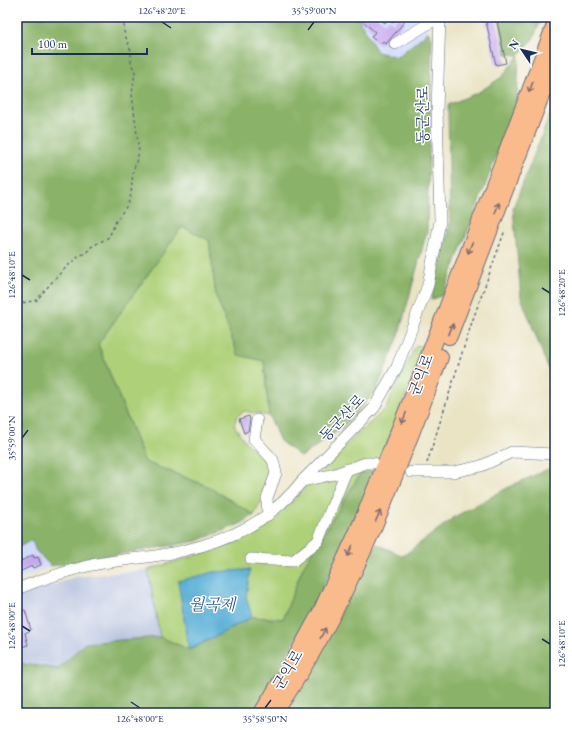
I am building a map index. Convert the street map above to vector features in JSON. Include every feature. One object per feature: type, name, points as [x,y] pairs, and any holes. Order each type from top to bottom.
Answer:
[{"type":"highway","name":"군익로","points":[[262,713],[296,659],[322,612],[362,522],[424,369],[555,25]]},
{"type":"highway","name":"군익로","points":[[274,713],[323,634],[347,587],[393,482],[555,59]]},
{"type":"street","points":[[395,44],[439,17]]},
{"type":"street","name":"동군산로","points":[[17,589],[50,576],[93,565],[181,551],[231,537],[268,515],[292,494],[302,481],[374,408],[397,367],[428,285],[440,220],[437,110],[439,17]]},
{"type":"street","points":[[257,420],[254,439],[273,460],[276,473],[267,498],[268,515]]},
{"type":"street","points":[[412,472],[454,472],[482,466],[512,452],[555,454]]},
{"type":"street","points":[[302,481],[347,469],[366,462],[374,463]]},
{"type":"street","points":[[251,558],[293,560],[318,541],[347,469]]},
{"type":"path","points":[[17,304],[24,301],[37,300],[45,288],[76,257],[86,253],[91,247],[109,237],[131,194],[133,172],[139,152],[132,94],[135,72],[131,63],[131,51],[124,32],[124,22],[121,17]]},
{"type":"path","points":[[424,472],[472,322],[505,230]]},
{"type":"shaded area","points":[[358,17],[430,17],[428,32],[397,57],[377,52]]},
{"type":"shaded area","points":[[32,540],[36,551],[51,566],[17,579],[17,548]]},
{"type":"shaded area","points":[[148,570],[160,637],[85,643],[58,669],[17,663],[17,598],[75,577]]},
{"type":"green space","points":[[17,17],[358,17],[377,52],[397,57],[428,32],[432,37],[427,231],[398,338],[376,391],[343,427],[301,457],[280,441],[269,416],[264,361],[238,355],[216,296],[209,240],[182,227],[98,344],[145,462],[207,486],[254,515],[242,523],[197,541],[51,566],[36,551],[32,540],[17,548]]},
{"type":"green space","points":[[499,17],[542,17],[533,39],[519,55],[506,54]]},
{"type":"green space","points":[[519,55],[517,102],[443,295],[431,300],[450,225],[448,105],[479,92],[502,77]]},
{"type":"green space","points":[[555,102],[555,380],[552,378],[521,297],[513,208]]},
{"type":"green space","points":[[182,226],[209,239],[216,296],[264,361],[269,416],[244,411],[237,416],[234,425],[247,444],[269,461],[265,495],[254,515],[207,486],[145,462],[98,344]]},
{"type":"green space","points":[[416,345],[425,347],[377,470],[303,567],[283,619],[252,617],[246,597],[249,570],[214,572],[185,630],[189,650],[160,637],[148,570],[235,543],[293,501],[327,463],[386,408]]},
{"type":"green space","points":[[555,466],[555,713],[285,713],[377,544],[403,556],[456,516],[513,485]]},
{"type":"green space","points":[[377,470],[339,557],[256,713],[17,713],[17,663],[58,669],[85,643],[160,637],[190,650],[252,617],[283,619],[303,567],[360,474]]},
{"type":"water","name":"월곡제","points":[[250,570],[246,597],[252,617],[189,650],[178,581],[214,572]]},
{"type":"building","points":[[358,17],[377,17],[385,23],[388,19],[393,23],[398,17],[405,21],[386,44],[383,41],[380,44],[371,37],[375,32]]},
{"type":"building","points":[[485,17],[496,17],[506,63],[496,65]]},
{"type":"building","points":[[249,416],[250,420],[248,431],[244,433],[239,419]]},
{"type":"building","points":[[33,555],[34,558],[38,557],[41,565],[33,568],[32,566],[17,573],[17,563]]},
{"type":"building","points":[[25,610],[31,630],[25,633],[28,645],[17,648],[17,612]]}]
